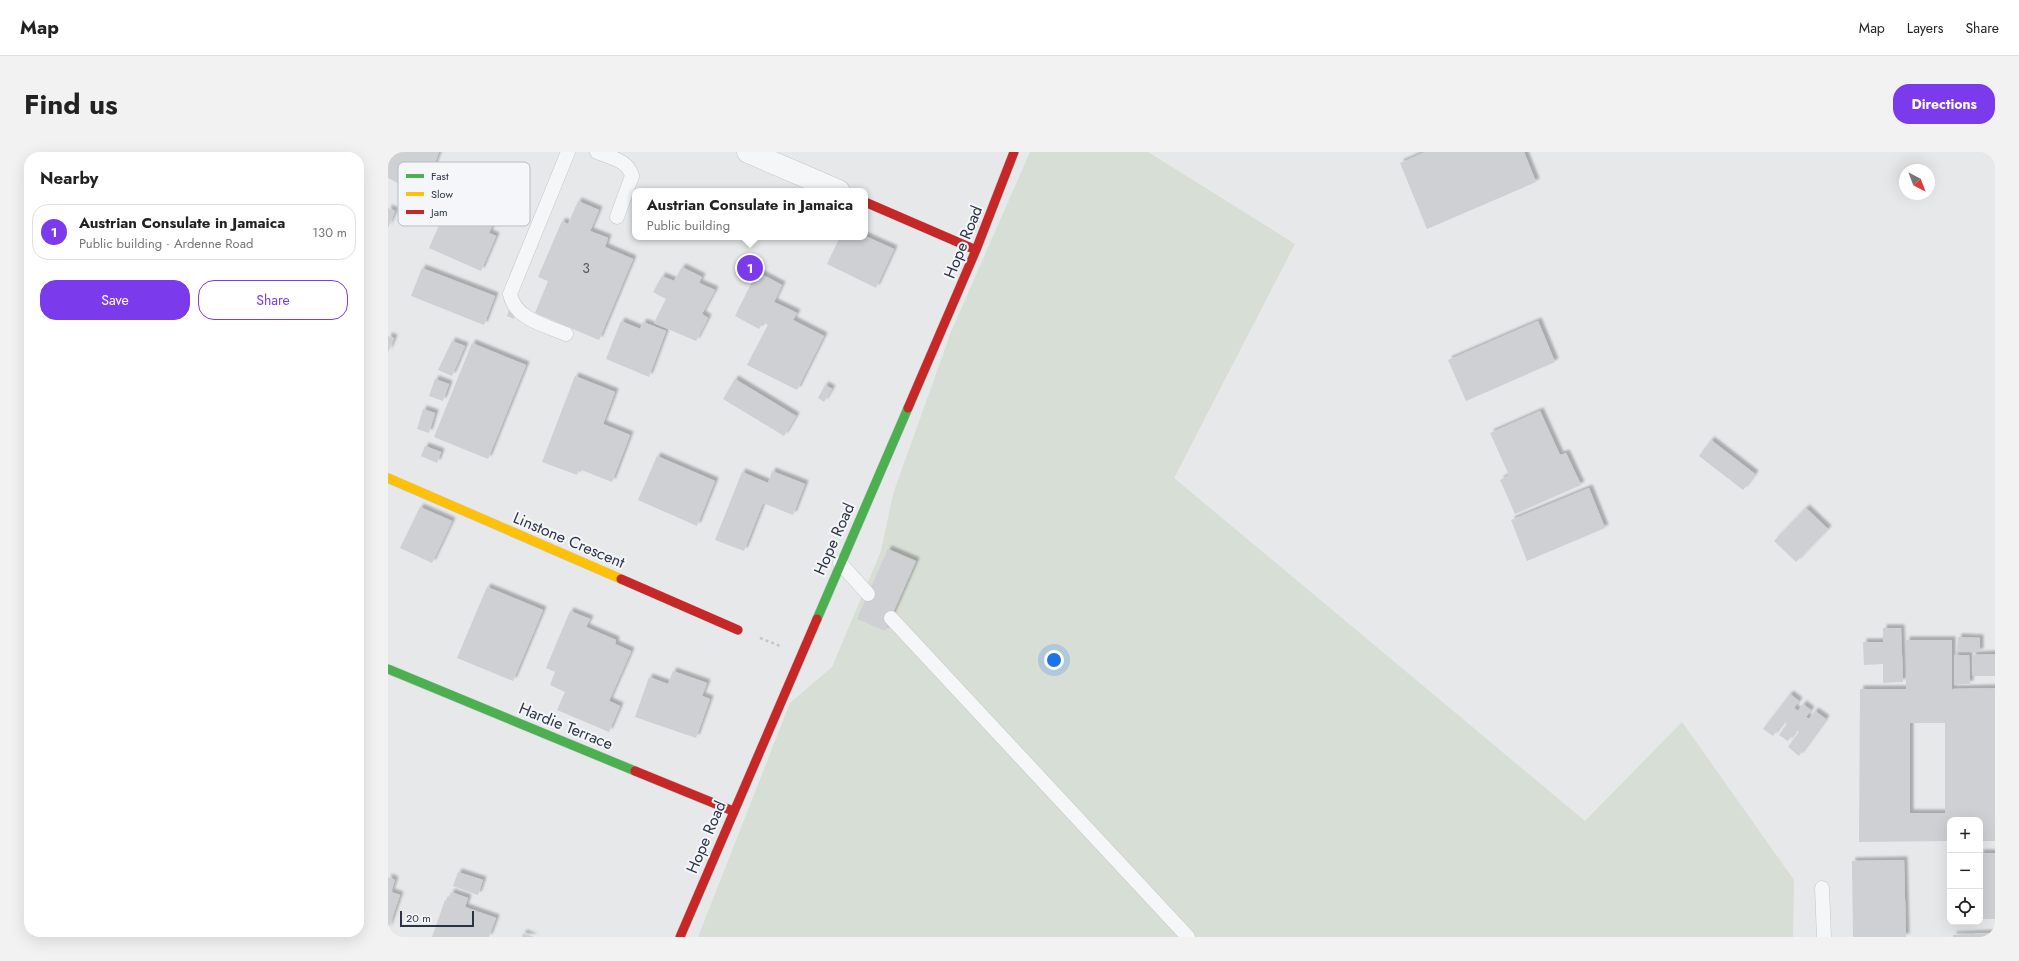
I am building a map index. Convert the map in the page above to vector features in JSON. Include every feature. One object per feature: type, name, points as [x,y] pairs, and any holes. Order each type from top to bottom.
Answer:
[{"type":"street","points":[[748,152],[832,188]]},
{"type":"street","name":"Hope Road","points":[[680,937],[733,810],[976,250],[1014,152]]},
{"type":"street","points":[[868,203],[976,250]]},
{"type":"street","name":"Linstone Crescent","points":[[388,478],[738,630]]},
{"type":"street","name":"Hardie Terrace","points":[[388,669],[733,810]]},
{"type":"lane","points":[[566,334],[522,315],[512,302],[510,294],[568,152]]},
{"type":"lane","points":[[597,152],[627,165],[632,176],[617,217]]},
{"type":"lane","points":[[840,563],[868,594]]},
{"type":"lane","points":[[891,618],[1188,937]]},
{"type":"lane","points":[[1822,888],[1824,937]]},
{"type":"path","points":[[738,630],[801,654]]},
{"type":"shaded area","points":[[1030,152],[1148,152],[1295,244],[1174,478],[1585,821],[1682,722],[1794,880],[1793,937],[698,937],[790,703],[832,667],[881,551],[893,494],[951,332]]},
{"type":"building","points":[[388,152],[439,152],[435,162],[398,162],[398,183],[388,178]]},
{"type":"building","points":[[1425,152],[1524,152],[1536,182],[1427,229],[1400,163]]},
{"type":"building","points":[[578,201],[599,210],[590,231],[608,238],[605,247],[633,259],[599,340],[535,313],[548,281],[538,277],[562,221],[568,224]]},
{"type":"building","points":[[388,208],[395,211],[388,228]]},
{"type":"building","points":[[439,226],[492,226],[489,233],[496,236],[481,271],[429,248]]},
{"type":"building","points":[[868,237],[894,249],[876,288],[827,264],[839,240],[868,240]]},
{"type":"building","points":[[682,267],[702,277],[699,283],[715,290],[702,314],[708,318],[696,341],[654,323],[666,299],[653,292],[662,276],[674,281]]},
{"type":"building","points":[[422,268],[495,296],[484,325],[411,296]]},
{"type":"building","points":[[757,272],[782,285],[774,302],[797,313],[793,320],[824,336],[797,390],[747,365],[768,325],[763,322],[759,329],[735,316]]},
{"type":"building","points":[[509,309],[515,312],[514,319],[507,316]]},
{"type":"building","points":[[621,321],[640,329],[643,322],[666,331],[649,377],[606,359]]},
{"type":"building","points":[[1538,321],[1555,362],[1466,401],[1448,360]]},
{"type":"building","points":[[388,336],[394,338],[388,353]]},
{"type":"building","points":[[452,341],[465,346],[452,376],[438,370]]},
{"type":"building","points":[[472,343],[526,365],[488,459],[434,437]]},
{"type":"building","points":[[575,376],[615,392],[603,424],[630,435],[612,482],[579,469],[577,475],[542,462]]},
{"type":"building","points":[[435,379],[449,384],[443,401],[429,396]]},
{"type":"building","points":[[735,379],[796,416],[784,436],[723,399]]},
{"type":"building","points":[[825,385],[832,389],[824,402],[818,398]]},
{"type":"building","points":[[423,409],[435,413],[429,433],[417,429]]},
{"type":"building","points":[[1540,411],[1560,455],[1566,453],[1581,485],[1515,514],[1500,480],[1509,475],[1490,433]]},
{"type":"building","points":[[1711,440],[1755,474],[1743,490],[1699,456]]},
{"type":"building","points":[[425,446],[441,452],[437,463],[421,456]]},
{"type":"building","points":[[657,456],[715,481],[697,526],[638,500]]},
{"type":"building","points":[[772,471],[805,484],[793,515],[763,503],[744,551],[715,540],[742,472],[768,483]]},
{"type":"building","points":[[1589,488],[1605,528],[1527,561],[1511,520]]},
{"type":"building","points":[[420,507],[452,521],[432,563],[400,548]]},
{"type":"building","points":[[1806,508],[1828,529],[1796,562],[1774,541]]},
{"type":"building","points":[[888,549],[916,561],[885,631],[857,619]]},
{"type":"building","points":[[487,587],[543,610],[513,681],[457,658]]},
{"type":"building","points":[[570,611],[590,619],[586,627],[616,640],[615,644],[631,651],[609,701],[620,706],[609,732],[557,710],[565,692],[550,685],[555,672],[546,668]]},
{"type":"building","points":[[1883,628],[1901,628],[1903,682],[1883,683],[1883,664],[1864,665],[1863,642],[1883,642]]},
{"type":"building","points":[[1958,637],[1980,638],[1980,652],[1957,652]]},
{"type":"building","points":[[1906,640],[1952,640],[1952,689],[1995,688],[1995,841],[1983,841],[1983,817],[1947,817],[1947,841],[1859,842],[1860,689],[1906,689]],"holes":[[[1910,723],[1945,723],[1945,813],[1910,813]]]},
{"type":"building","points":[[1995,654],[1995,676],[1973,676],[1972,655]]},
{"type":"building","points":[[1954,655],[1969,655],[1970,684],[1954,685]]},
{"type":"building","points":[[673,671],[707,683],[702,696],[710,699],[696,738],[635,717],[649,677],[668,684]]},
{"type":"building","points":[[1790,694],[1799,701],[1794,708],[1798,711],[1803,704],[1811,710],[1806,717],[1809,719],[1815,711],[1826,719],[1799,756],[1788,747],[1799,732],[1796,730],[1788,741],[1779,735],[1787,724],[1784,721],[1773,736],[1763,729]]},
{"type":"building","points":[[1983,853],[1995,853],[1995,919],[1983,919]]},
{"type":"building","points":[[1904,860],[1906,937],[1853,937],[1852,861]]},
{"type":"building","points":[[458,872],[483,880],[478,895],[453,886]]},
{"type":"building","points":[[388,877],[395,880],[391,892],[400,895],[388,930]]},
{"type":"building","points":[[451,892],[468,898],[465,907],[496,918],[489,937],[432,937],[445,900],[448,901]]},
{"type":"building","points":[[523,933],[534,937],[522,937]]},
{"type":"building","points":[[1995,933],[1995,937],[1953,937],[1953,935]]},
{"type":"traffic: fast","points":[[817,619],[908,408]]},
{"type":"traffic: fast","points":[[388,669],[635,771]]},
{"type":"traffic: slow","points":[[388,478],[621,579]]},
{"type":"traffic: jam","points":[[908,408],[976,250],[1014,152]]},
{"type":"traffic: jam","points":[[868,203],[976,250]]},
{"type":"traffic: jam","points":[[621,579],[738,630]]},
{"type":"traffic: jam","points":[[680,937],[817,619]]},
{"type":"traffic: jam","points":[[635,771],[733,811]]},
{"type":"place","name":"Austrian Consulate in Jamaica","points":[[750,268]]}]
